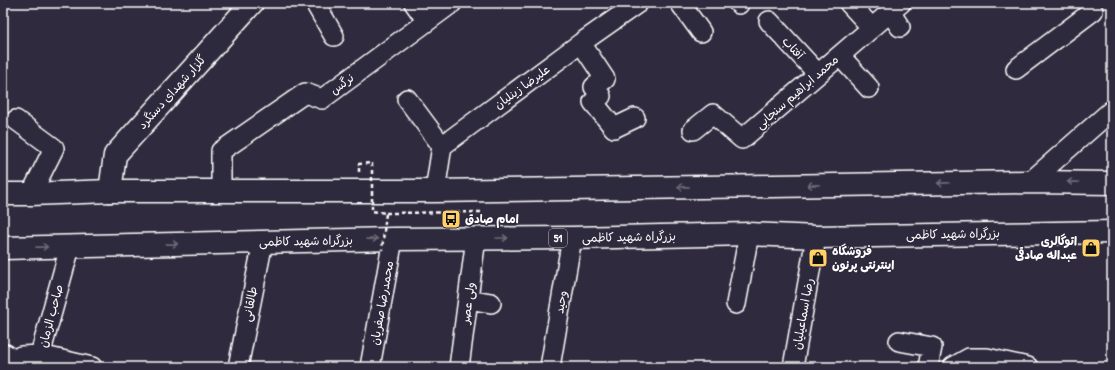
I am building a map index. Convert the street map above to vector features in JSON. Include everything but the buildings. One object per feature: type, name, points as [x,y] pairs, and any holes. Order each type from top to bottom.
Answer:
[{"type":"main road","name":"گلزار شهدای دستگرد","points":[[110,191],[116,155],[250,4]]},
{"type":"main road","points":[[3,194],[110,191],[435,191],[1030,182],[1112,183]]},
{"type":"main road","name":"بزرگراه شهید کاظمی","points":[[3,248],[262,242],[388,244],[476,238],[572,238],[749,234],[816,237],[1112,232]]},
{"type":"street","points":[[315,3],[334,36]]},
{"type":"street","points":[[414,3],[427,21]]},
{"type":"street","name":"نرگس","points":[[221,191],[221,151],[305,93],[322,99],[452,3]]},
{"type":"street","points":[[680,3],[701,32]]},
{"type":"street","points":[[849,3],[872,28]]},
{"type":"street","name":"علیرضا زینلیان","points":[[442,146],[632,5]]},
{"type":"street","points":[[1016,69],[1094,6]]},
{"type":"street","name":"محمد ابراهیم سنجابی","points":[[693,130],[712,114],[742,139],[872,28],[897,14]]},
{"type":"street","name":"آفتاب","points":[[769,21],[818,74]]},
{"type":"street","points":[[581,43],[605,79],[594,87],[601,96],[593,102],[614,128],[635,118]]},
{"type":"street","points":[[840,56],[869,88]]},
{"type":"street","points":[[407,99],[442,146],[435,191]]},
{"type":"street","points":[[1030,182],[1112,110]]},
{"type":"street","points":[[16,120],[54,148],[31,194]]},
{"type":"street","points":[[736,304],[749,234]]},
{"type":"street","name":"رضا اسماعیلیان","points":[[793,367],[816,237]]},
{"type":"street","name":"ولی عصر","points":[[459,367],[476,238]]},
{"type":"street","name":"وحید","points":[[550,367],[572,238]]},
{"type":"street","name":"طالقانی","points":[[238,367],[262,242]]},
{"type":"street","name":"محمدرضا صفریان","points":[[370,367],[388,244]]},
{"type":"street","name":"صاحب الزمان","points":[[13,362],[21,356],[40,355],[70,247]]},
{"type":"street","points":[[468,299],[491,303]]},
{"type":"street","points":[[899,341],[932,347],[935,367]]},
{"type":"street","points":[[40,355],[92,367]]},
{"type":"street","points":[[953,367],[969,358],[987,358],[1028,367]]},
{"type":"path","points":[[359,164],[372,163],[372,212],[484,212]]},
{"type":"path","points":[[386,213],[388,244]]},
{"type":"place","name":"امام صادق","points":[[451,219]]},
{"type":"place","name":"اتوگالری عبداله صادقی","points":[[1091,248]]},
{"type":"place","name":"فروشگاه اینترنتی پرنون","points":[[818,258]]}]
